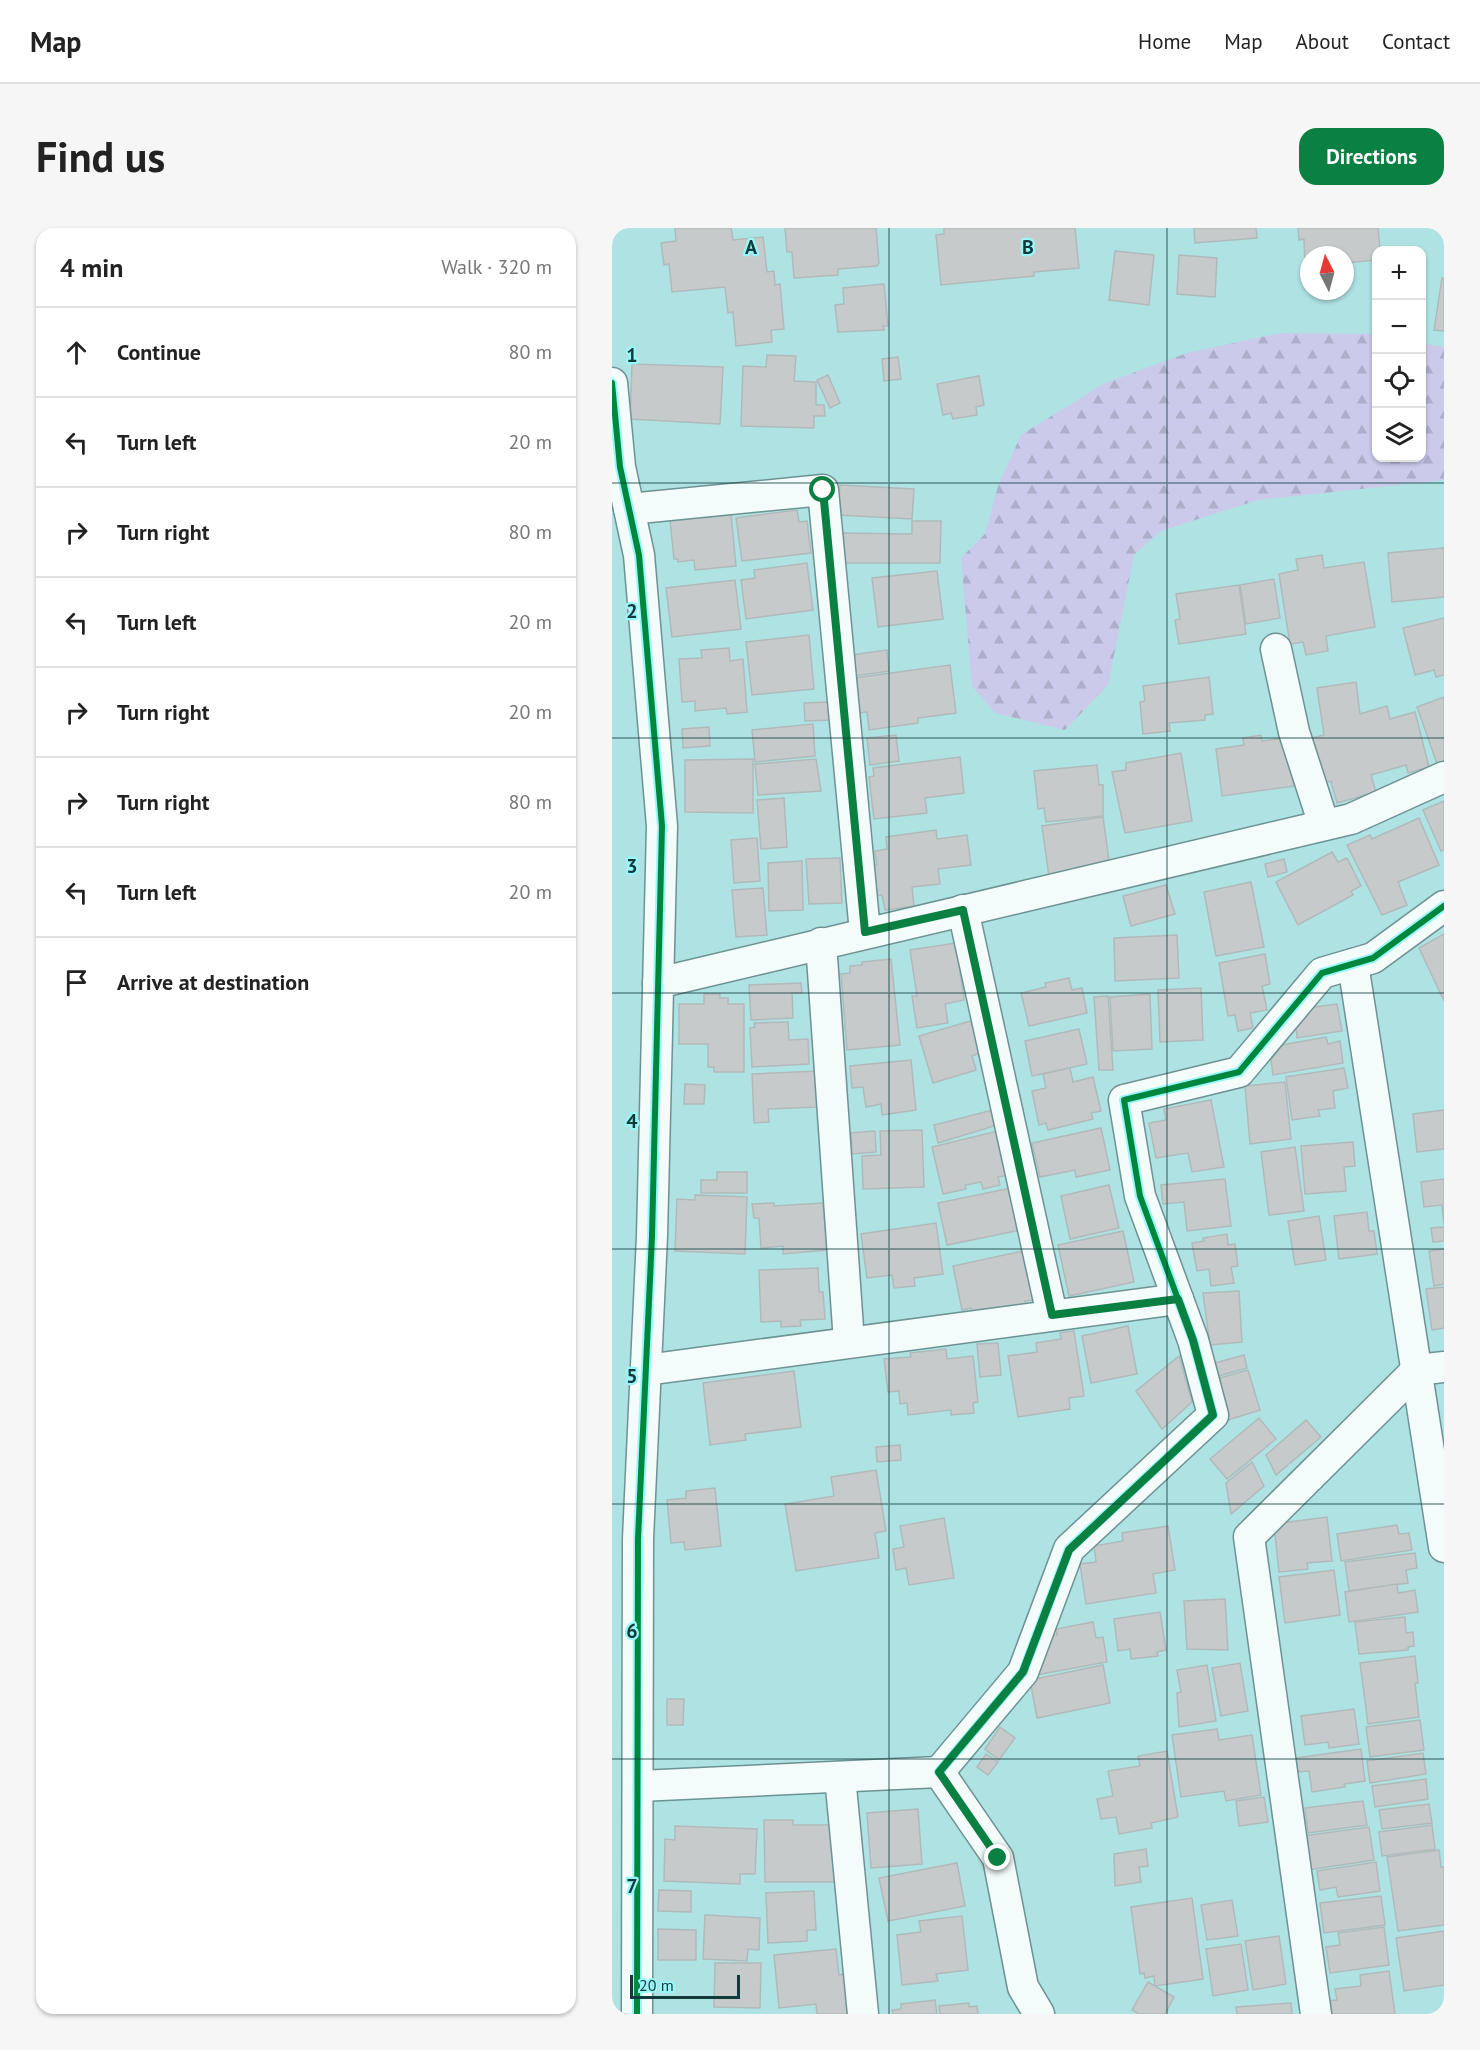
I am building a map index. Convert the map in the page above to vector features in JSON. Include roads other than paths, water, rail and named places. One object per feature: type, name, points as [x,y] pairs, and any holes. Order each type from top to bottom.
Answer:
[{"type":"street","points":[[612,383],[620,467],[639,555],[662,826],[646,1370],[625,1539],[639,1786],[637,2014]]},
{"type":"street","points":[[629,509],[823,490],[865,932]]},
{"type":"street","points":[[1276,649],[1294,732],[1324,825]]},
{"type":"street","points":[[658,983],[865,932],[1351,819],[1444,777]]},
{"type":"street","points":[[639,1786],[939,1772],[1023,1672],[1069,1550],[1213,1415],[1193,1340],[1140,1196],[1124,1100],[1239,1072],[1322,973],[1373,958],[1444,906]]},
{"type":"street","points":[[963,910],[1052,1315]]},
{"type":"street","points":[[821,943],[849,1342]]},
{"type":"street","points":[[1353,964],[1431,1368],[1444,1547]]},
{"type":"street","points":[[646,1370],[1178,1299]]},
{"type":"street","points":[[1316,2014],[1249,1537],[1431,1368]]},
{"type":"street","points":[[939,1772],[998,1858],[1023,1987],[1039,2014]]},
{"type":"street","points":[[840,1777],[863,2014]]}]
